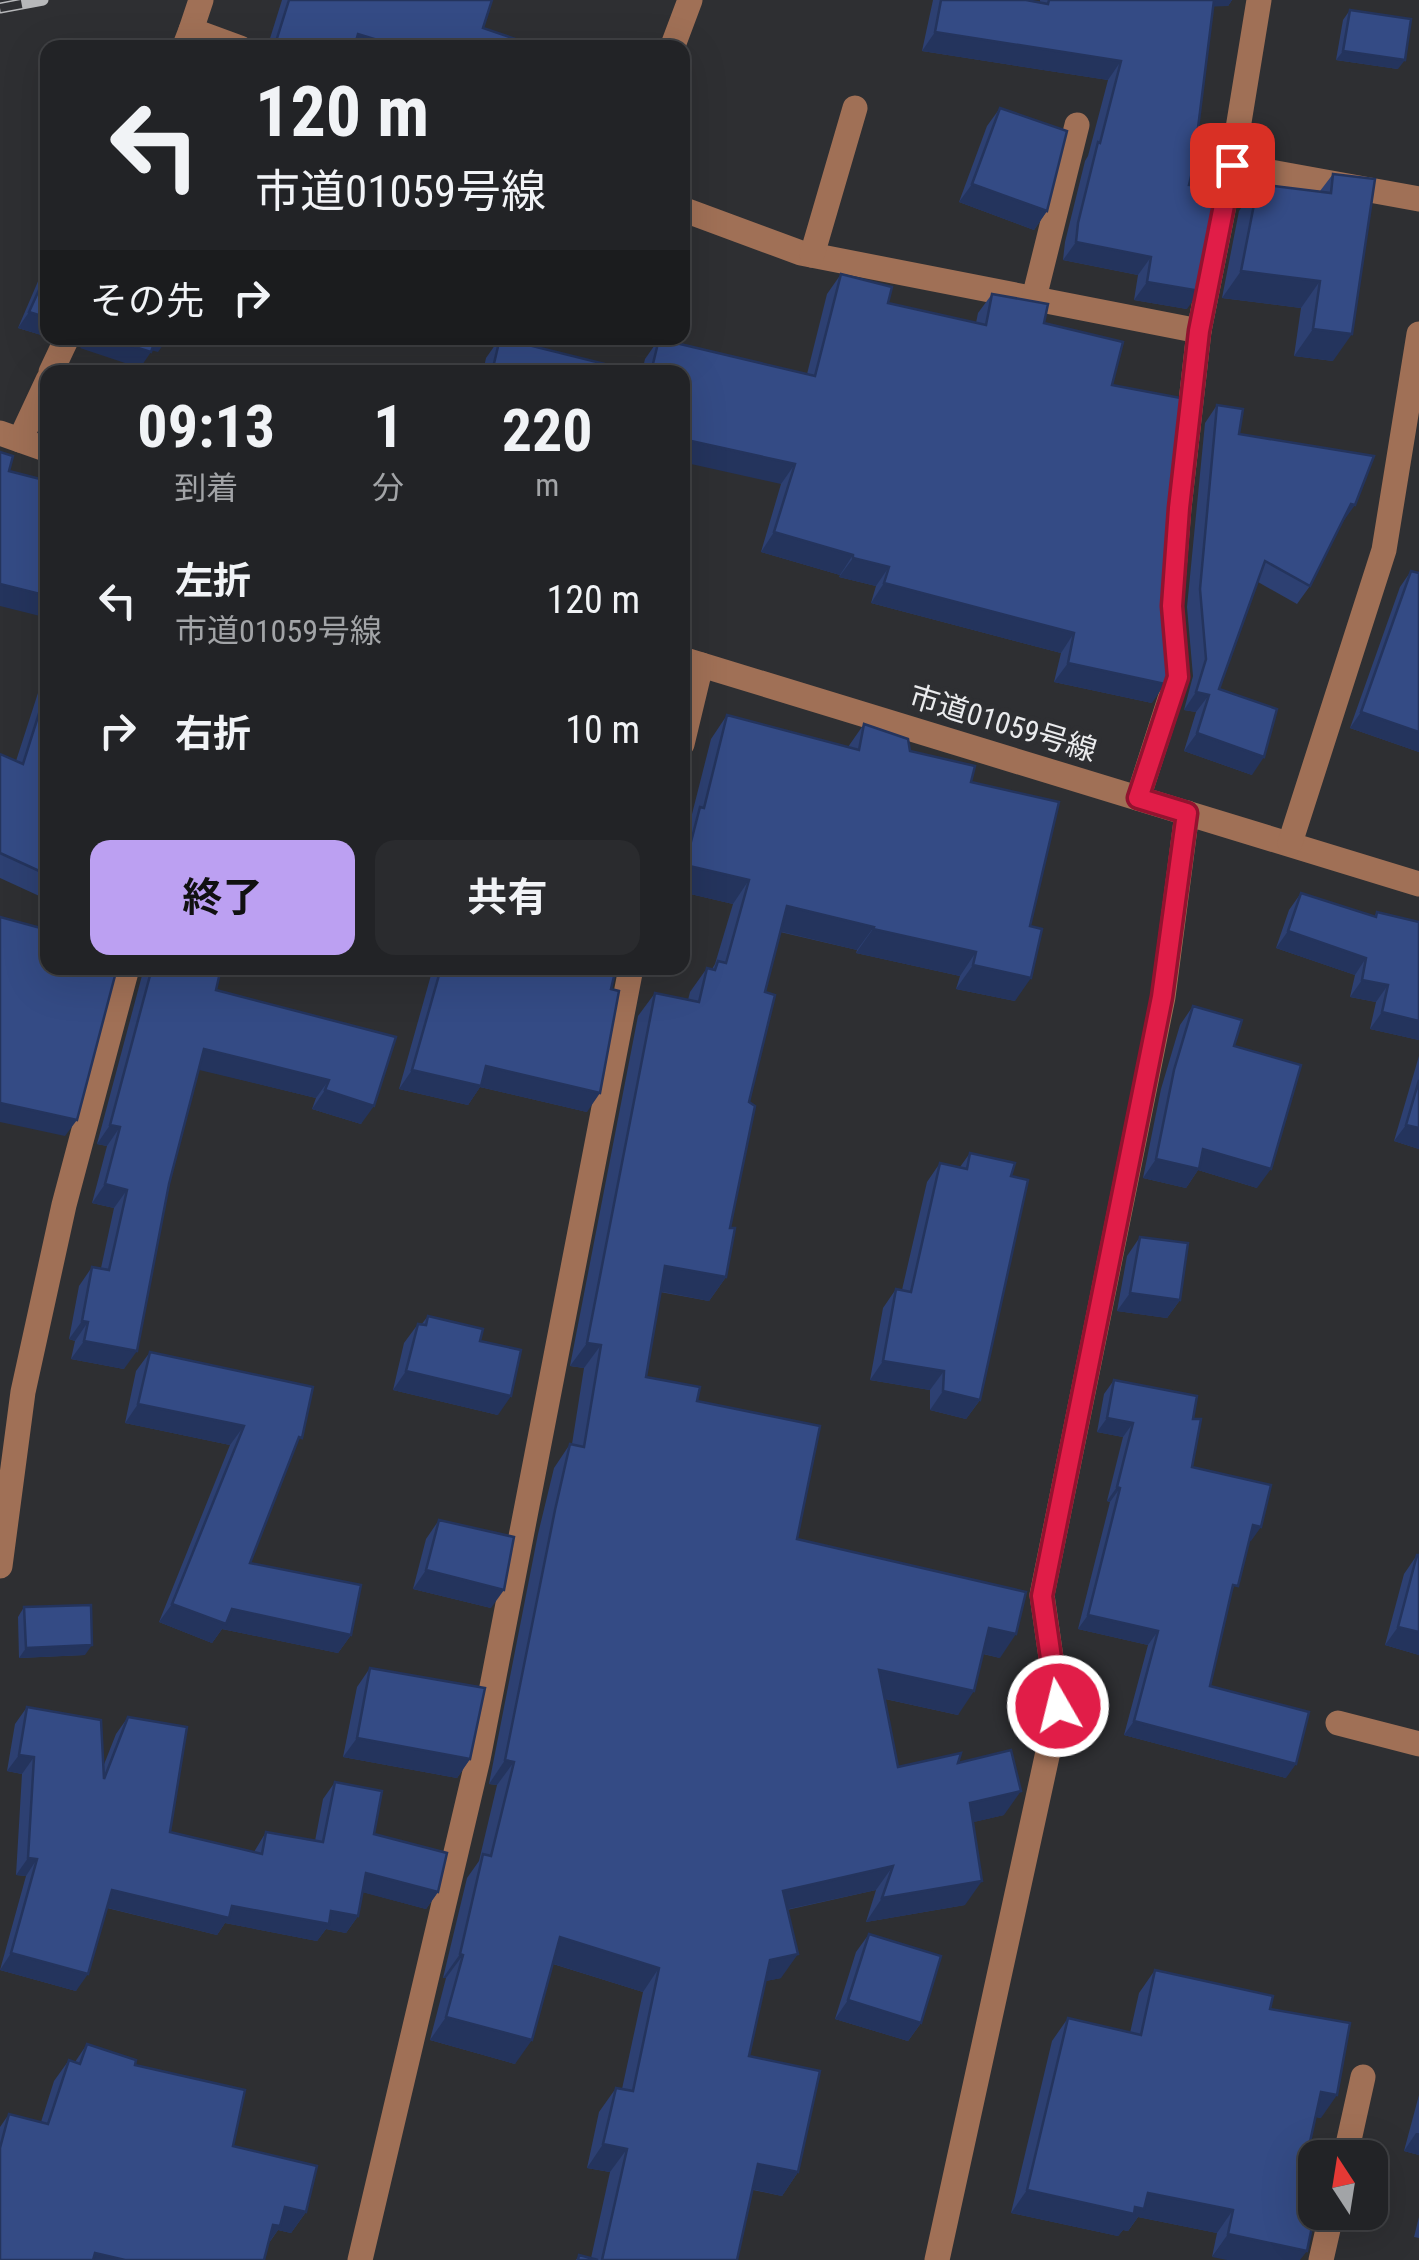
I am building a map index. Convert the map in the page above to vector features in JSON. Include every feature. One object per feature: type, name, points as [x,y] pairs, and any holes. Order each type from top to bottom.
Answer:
[{"type":"street","points":[[187,39],[201,0]]},
{"type":"street","points":[[675,40],[690,0]]},
{"type":"street","points":[[1138,798],[1178,677],[1172,606],[1199,331],[1259,0]]},
{"type":"street","points":[[812,255],[855,108]]},
{"type":"street","points":[[1034,298],[1077,125]]},
{"type":"street","points":[[1232,165],[1419,198]]},
{"type":"street","points":[[690,212],[801,253],[1199,331]]},
{"type":"street","points":[[1290,843],[1384,550],[1419,334]]},
{"type":"street","points":[[40,392],[10,437],[40,447]]},
{"type":"street","name":"市道01059号線","points":[[692,662],[1419,884]]},
{"type":"street","points":[[937,2260],[1058,1706],[1042,1596],[1162,997],[1187,813]]},
{"type":"street","points":[[0,1566],[23,1392],[64,1205],[125,975]]},
{"type":"street","points":[[360,2260],[478,1758],[630,975]]},
{"type":"street","points":[[1338,1723],[1419,1744]]},
{"type":"street","points":[[1348,2140],[1363,2078]]},
{"type":"street","points":[[1321,2260],[1328,2230]]},
{"type":"building","points":[[289,0],[492,0],[483,28],[518,40],[378,40],[358,34],[356,40],[276,40]]},
{"type":"building","points":[[941,0],[1026,0],[1048,4],[1049,0],[1214,0],[1189,185],[1220,189],[1200,291],[1147,282],[1151,257],[1076,242],[1121,61],[935,32]]},
{"type":"building","points":[[1350,10],[1411,19],[1405,60],[1343,51]]},
{"type":"building","points":[[1000,108],[1067,131],[1047,211],[972,184]]},
{"type":"building","points":[[1333,174],[1375,179],[1352,334],[1313,329],[1320,281],[1241,271],[1258,184],[1331,193]]},
{"type":"building","points":[[841,274],[892,287],[888,303],[986,325],[992,294],[1048,304],[1044,323],[1123,342],[1112,385],[1186,399],[1168,586],[1174,656],[1165,684],[1068,663],[1074,633],[884,583],[889,567],[774,532],[795,464],[690,441],[690,365],[653,365],[658,345],[684,345],[815,376]]},
{"type":"building","points":[[40,288],[40,315],[29,312]]},
{"type":"building","points":[[128,345],[154,345],[151,352]]},
{"type":"building","points":[[498,345],[528,345],[609,365],[494,365]]},
{"type":"building","points":[[1217,405],[1243,409],[1239,434],[1374,456],[1355,505],[1351,504],[1310,586],[1265,561],[1219,689],[1277,709],[1264,757],[1197,733],[1209,695],[1196,692],[1206,659],[1200,589]]},
{"type":"building","points":[[0,452],[13,456],[9,471],[40,479],[40,594],[0,584]]},
{"type":"building","points":[[1411,571],[1419,573],[1419,732],[1361,712]]},
{"type":"building","points":[[40,710],[40,871],[0,853],[0,754],[23,764]]},
{"type":"building","points":[[727,715],[859,750],[864,724],[908,739],[910,751],[975,766],[971,782],[1059,802],[1030,926],[1042,929],[1031,978],[973,965],[976,952],[787,906],[765,992],[775,995],[749,1102],[755,1106],[730,1228],[735,1228],[726,1277],[665,1266],[646,1377],[700,1387],[697,1401],[820,1426],[797,1539],[1026,1592],[1016,1634],[989,1628],[974,1691],[879,1670],[898,1767],[961,1753],[958,1763],[1011,1750],[1021,1791],[970,1803],[982,1881],[882,1898],[893,1866],[783,1891],[798,1954],[770,1960],[749,2056],[820,2071],[798,2172],[758,2164],[737,2260],[602,2260],[627,2149],[603,2144],[616,2088],[633,2091],[659,1968],[560,1937],[532,2040],[446,2017],[483,1854],[491,1856],[514,1762],[505,1760],[570,1444],[584,1447],[601,1345],[587,1343],[655,993],[699,1002],[707,968],[715,970],[718,961],[726,963],[749,880],[690,866],[690,846],[700,807],[704,808]]},
{"type":"building","points":[[1301,893],[1376,917],[1377,912],[1419,922],[1419,1021],[1382,1012],[1388,985],[1362,980],[1366,958],[1288,931]]},
{"type":"building","points":[[0,917],[40,928],[40,975],[115,975],[77,1120],[0,1103]]},
{"type":"building","points":[[150,975],[219,975],[216,990],[396,1037],[374,1106],[325,1090],[329,1080],[204,1049],[169,1184],[137,1351],[84,1341],[88,1322],[82,1321],[92,1267],[109,1270],[127,1190],[105,1184],[120,1127],[110,1125]]},
{"type":"building","points":[[439,975],[614,975],[611,989],[619,991],[600,1093],[486,1066],[481,1086],[412,1070]]},
{"type":"building","points":[[1193,1006],[1242,1020],[1234,1046],[1301,1065],[1271,1169],[1203,1149],[1199,1169],[1156,1159],[1174,1070]]},
{"type":"building","points":[[1419,1080],[1419,1128],[1406,1125]]},
{"type":"building","points":[[970,1153],[1015,1163],[1011,1176],[1028,1180],[980,1400],[943,1391],[944,1371],[883,1361],[896,1289],[911,1292],[940,1163],[967,1169]]},
{"type":"building","points":[[1140,1237],[1188,1243],[1180,1300],[1130,1293]]},
{"type":"building","points":[[428,1316],[483,1329],[480,1341],[521,1350],[511,1396],[406,1371],[418,1324],[426,1325]]},
{"type":"building","points":[[150,1352],[313,1387],[302,1438],[299,1437],[250,1563],[361,1585],[351,1635],[232,1609],[226,1624],[172,1604],[244,1426],[138,1404]]},
{"type":"building","points":[[1114,1380],[1197,1396],[1193,1419],[1201,1419],[1192,1467],[1271,1485],[1261,1527],[1253,1525],[1238,1586],[1233,1585],[1210,1686],[1309,1712],[1296,1764],[1134,1721],[1158,1631],[1088,1615],[1133,1423],[1107,1418]]},
{"type":"building","points":[[439,1520],[514,1537],[504,1590],[426,1570]]},
{"type":"building","points":[[1419,1555],[1419,1632],[1398,1627]]},
{"type":"building","points":[[91,1605],[92,1645],[26,1648],[24,1607]]},
{"type":"building","points":[[370,1668],[485,1688],[470,1759],[357,1738]]},
{"type":"building","points":[[27,1707],[101,1720],[104,1779],[128,1717],[187,1727],[170,1832],[262,1854],[266,1832],[323,1842],[335,1782],[382,1791],[374,1834],[447,1853],[438,1892],[366,1873],[358,1916],[331,1911],[329,1924],[232,1906],[229,1918],[112,1890],[88,1974],[11,1953],[37,1859],[28,1858],[34,1757],[19,1755]]},
{"type":"building","points":[[869,1934],[941,1956],[921,2023],[848,2000]]},
{"type":"building","points":[[1155,1970],[1273,1996],[1270,2009],[1350,2023],[1337,2095],[1321,2092],[1310,2140],[1298,2140],[1298,2230],[1311,2230],[1307,2251],[1228,2234],[1233,2210],[1148,2193],[1144,2209],[1135,2207],[1134,2214],[1027,2190],[1068,2018],[1141,2035]]},
{"type":"building","points":[[87,2044],[136,2060],[135,2065],[245,2090],[233,2146],[317,2166],[306,2212],[285,2207],[280,2226],[273,2225],[264,2260],[125,2260],[95,2253],[93,2260],[0,2260],[0,2148],[9,2114],[48,2124],[69,2060],[80,2064]]},
{"type":"railway","points":[[0,8],[43,0]]},
{"type":"route","points":[[1058,1706],[1042,1596],[1157,1028],[1187,813],[1138,798],[1178,677],[1172,606],[1179,508],[1199,331],[1232,165]]}]
